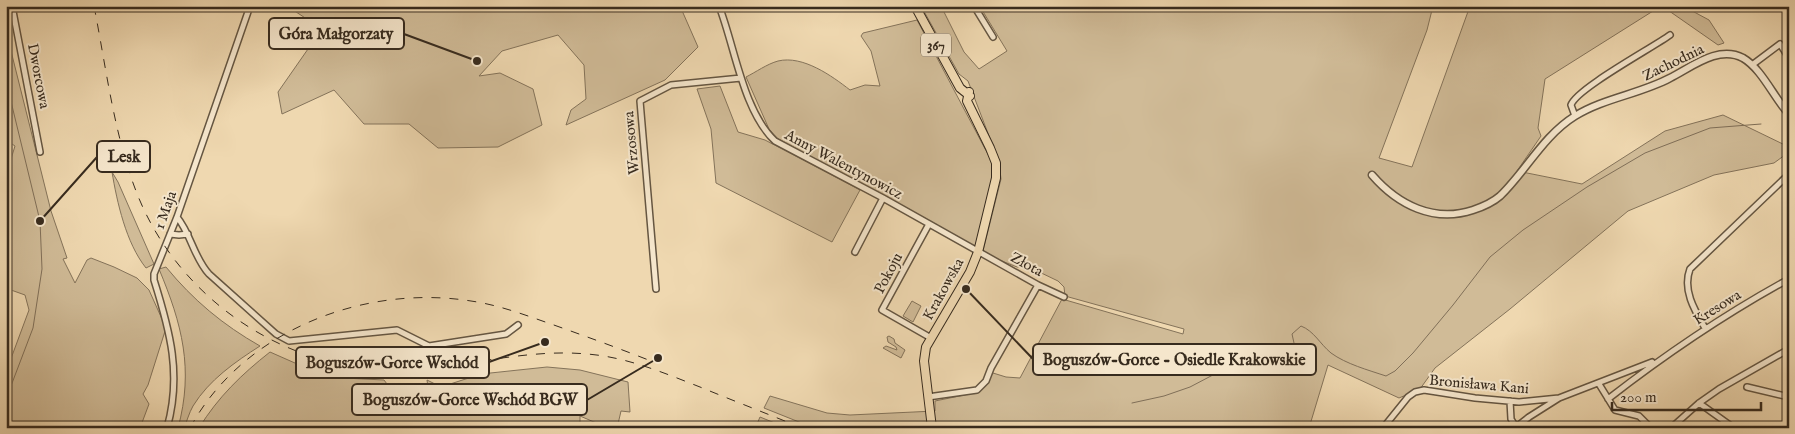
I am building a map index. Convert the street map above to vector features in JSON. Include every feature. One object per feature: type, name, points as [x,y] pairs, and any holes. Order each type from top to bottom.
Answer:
[{"type":"main road","name":"Krakowska","points":[[915,6],[958,84],[970,94],[969,103],[971,109],[990,148],[997,170],[978,252],[970,272],[926,347],[924,361],[932,428]]},
{"type":"street","name":"Dworcowa","points":[[12,6],[40,152]]},
{"type":"street","name":"1 Maja","points":[[167,428],[173,397],[173,350],[154,280],[156,269],[177,217],[250,6]]},
{"type":"street","name":"Anny Walentynowicz","points":[[719,6],[741,78],[766,133],[775,141],[883,198],[978,252]]},
{"type":"street","points":[[974,6],[993,37]]},
{"type":"street","name":"Zachodnia","points":[[1575,116],[1571,105],[1576,97],[1670,35]]},
{"type":"street","points":[[1752,65],[1780,44],[1789,58]]},
{"type":"street","name":"Zachodnia","points":[[1372,176],[1392,195],[1408,205],[1436,214],[1456,214],[1478,208],[1498,198],[1557,129],[1575,116],[1596,106],[1648,89],[1709,57],[1725,54],[1733,54],[1752,65],[1789,114]]},
{"type":"street","name":"Wrzosowa","points":[[656,289],[640,100],[671,85],[741,78]]},
{"type":"street","points":[[1705,328],[1694,309],[1688,291],[1690,270],[1788,175]]},
{"type":"street","points":[[854,252],[883,198]]},
{"type":"street","points":[[177,217],[188,234],[202,267],[208,274],[276,334],[289,341],[397,330],[429,346],[506,334],[518,325]]},
{"type":"street","name":"Pokoju","points":[[929,224],[882,310],[931,338]]},
{"type":"street","points":[[170,234],[179,236],[188,234]]},
{"type":"street","name":"Złota","points":[[978,252],[1064,298]]},
{"type":"street","name":"Kresowa","points":[[1659,359],[1705,328],[1789,279]]},
{"type":"street","points":[[929,400],[977,390],[986,381],[991,368],[1038,285]]},
{"type":"street","points":[[1671,428],[1699,403],[1746,372],[1789,349]]},
{"type":"street","points":[[1510,401],[1511,419],[1516,428],[1559,398],[1659,359]]},
{"type":"street","points":[[1608,399],[1659,359]]},
{"type":"street","points":[[1599,384],[1615,410],[1639,416],[1651,428]]},
{"type":"street","points":[[1748,387],[1789,397]]},
{"type":"street","name":"Bronisława Kani","points":[[1383,428],[1408,397],[1415,392],[1424,390],[1510,401],[1559,398]]},
{"type":"street","points":[[1699,403],[1734,428]]},
{"type":"shaded area","points":[[287,6],[680,6],[698,47],[665,80],[566,125],[571,110],[586,99],[584,65],[558,35],[502,51],[479,76],[500,73],[533,89],[542,125],[498,147],[438,148],[409,124],[364,124],[334,90],[282,114],[278,92],[308,49],[325,31]]},
{"type":"shaded area","points":[[921,6],[941,6],[964,52],[979,69],[1007,51],[982,10],[986,6],[1433,6],[1427,30],[1379,158],[1412,167],[1470,6],[1661,6],[1545,79],[1538,128],[1541,136],[1517,171],[1582,184],[1665,131],[1723,115],[1789,147],[1789,152],[1774,163],[1714,175],[1628,211],[1510,309],[1435,368],[1420,389],[1399,398],[1328,365],[1309,428],[814,428],[764,408],[770,396],[827,413],[850,415],[935,411],[935,401],[979,392],[993,373],[1006,377],[1020,378],[1062,299],[1183,334],[1184,329],[1065,296],[1064,287],[1058,281],[1033,269],[1017,267],[989,256],[983,251],[1001,179],[999,162],[968,81],[959,74]]},
{"type":"shaded area","points":[[1662,6],[1683,6],[1709,20],[1724,43],[1718,45]]},
{"type":"shaded area","points":[[917,20],[992,162],[992,178],[977,243],[974,246],[777,138],[769,129],[746,77],[774,62],[788,60],[817,68],[850,90],[865,85],[880,86],[871,51],[861,36],[863,33]]},
{"type":"shaded area","points":[[6,31],[51,211],[67,258],[63,259],[75,283],[87,260],[91,258],[137,278],[149,290],[166,328],[148,385],[143,394],[149,404],[140,428],[6,428],[6,372],[29,310],[25,295],[11,290],[6,292],[6,175],[15,146],[6,140]]},
{"type":"shaded area","points":[[720,86],[738,132],[765,140],[860,190],[832,242],[716,183],[711,129],[697,89]]},
{"type":"shaded area","points":[[112,172],[154,264],[146,268],[128,235]]},
{"type":"shaded area","points":[[166,267],[209,311],[260,346],[232,365],[207,388],[193,406],[184,428],[178,428],[185,386],[183,347],[174,309],[159,269]]},
{"type":"shaded area","points":[[912,301],[921,306],[913,322],[903,316]]},
{"type":"shaded area","points":[[889,336],[905,350],[901,358],[883,348],[886,346],[897,350],[896,347],[888,342],[887,337]]},
{"type":"shaded area","points":[[270,352],[313,371],[344,378],[384,380],[387,384],[392,409],[400,413],[431,409],[427,380],[441,387],[481,374],[547,367],[580,370],[628,382],[630,412],[621,411],[618,424],[601,425],[580,416],[580,428],[199,428],[214,406],[231,387]]},
{"type":"shaded area","points":[[760,417],[787,428],[765,428],[757,424]]},
{"type":"waterway","points":[[6,81],[40,221],[42,269],[33,328],[6,399]]},
{"type":"waterway","points":[[1294,343],[1292,334],[1301,326],[1310,331],[1337,357],[1386,376],[1395,371],[1413,353],[1490,257],[1523,230],[1587,187],[1645,153],[1710,128],[1761,124]]},
{"type":"waterway","points":[[1132,403],[1164,396],[1190,387],[1230,366],[1248,374],[1258,374],[1276,366],[1296,368],[1298,357],[1296,351]]},
{"type":"railway","points":[[94,6],[122,147],[136,191],[154,229],[177,263],[205,294],[238,320],[273,341],[311,356],[351,366],[393,370],[442,367],[538,354],[587,354],[616,358],[673,376],[802,428]]},
{"type":"railway","points":[[190,428],[213,394],[241,364],[274,340],[311,321],[349,308],[390,300],[431,298],[471,301],[492,305],[551,324],[651,361]]},
{"type":"place","name":"Góra Małgorzaty","points":[[477,61]]},
{"type":"place","name":"Lesk","points":[[40,221]]},
{"type":"place","name":"Boguszów-Gorce - Osiedle Krakowskie","points":[[966,289]]},
{"type":"place","name":"Boguszów-Gorce Wschód","points":[[545,342]]},
{"type":"place","name":"Boguszów-Gorce Wschód BGW","points":[[658,358]]}]
